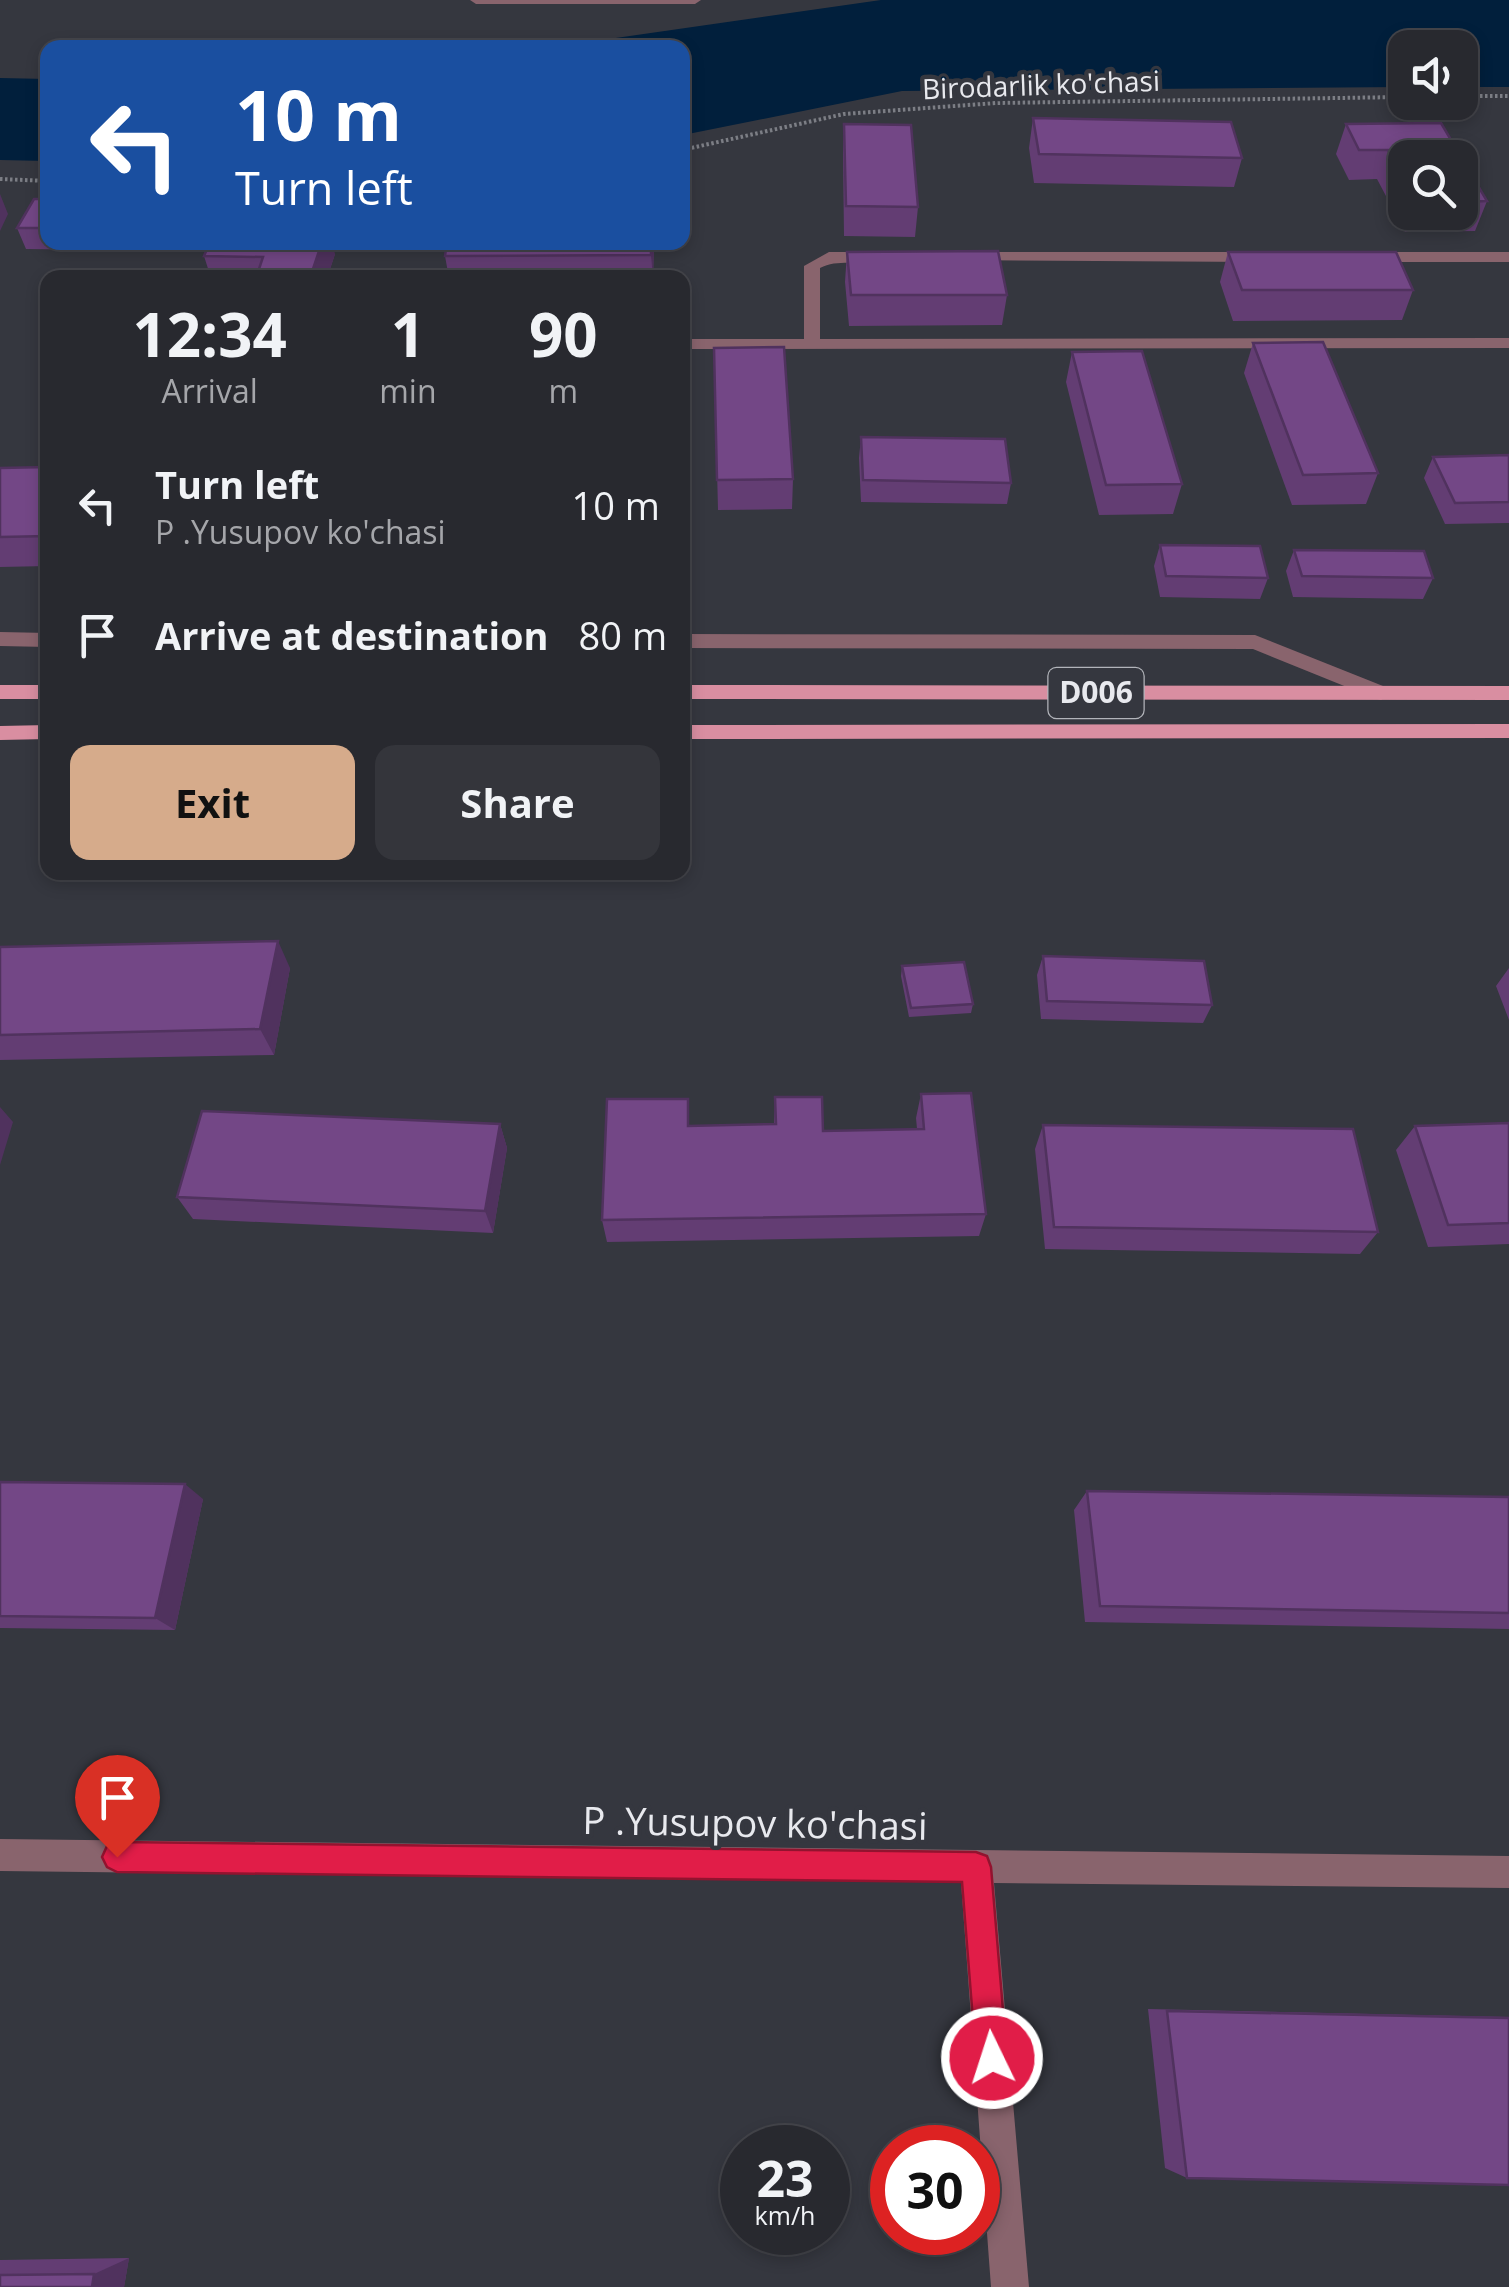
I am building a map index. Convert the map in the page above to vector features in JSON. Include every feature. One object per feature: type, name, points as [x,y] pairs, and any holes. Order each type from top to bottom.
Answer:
[{"type":"main road","points":[[0,692],[40,692]]},
{"type":"main road","name":"D006","points":[[690,692],[1509,693]]},
{"type":"main road","name":"D006","points":[[690,732],[1509,731]]},
{"type":"main road","points":[[0,732],[40,732]]},
{"type":"street","points":[[476,0],[695,0]]},
{"type":"street","points":[[812,345],[812,266],[819,259],[907,256]]},
{"type":"street","points":[[946,256],[1276,257]]},
{"type":"street","points":[[1354,257],[1509,257]]},
{"type":"street","points":[[690,344],[1509,343]]},
{"type":"street","points":[[0,640],[40,640]]},
{"type":"street","points":[[690,641],[1255,642],[1382,693]]},
{"type":"street","name":"P .Yusupov ko'chasi","points":[[0,1856],[1509,1872]]},
{"type":"street","points":[[976,1867],[1010,2287]]},
{"type":"path","points":[[1478,96],[1509,96]]},
{"type":"path","name":"Birodarlik ko'chasi","points":[[690,148],[844,114],[996,104],[1388,97]]},
{"type":"path","points":[[0,180],[40,181]]},
{"type":"water","points":[[881,0],[1509,0],[1509,87],[1478,87],[1478,30],[1388,30],[1388,87],[902,91],[690,134],[690,40],[602,40]]},
{"type":"water","points":[[0,78],[40,79],[40,161],[0,160]]},
{"type":"building","points":[[1033,118],[1231,122],[1242,158],[1039,154]]},
{"type":"building","points":[[1441,123],[1451,140],[1388,140],[1388,150],[1359,150],[1346,124]]},
{"type":"building","points":[[844,124],[911,125],[918,207],[846,206]]},
{"type":"building","points":[[1478,186],[1487,201],[1478,201]]},
{"type":"building","points":[[34,199],[40,199],[40,228],[17,228]]},
{"type":"building","points":[[207,250],[319,250],[313,270],[259,270],[263,257],[204,256]]},
{"type":"building","points":[[446,250],[651,250],[651,255],[445,256]]},
{"type":"building","points":[[998,251],[1007,295],[851,295],[847,252]]},
{"type":"building","points":[[1228,252],[1396,252],[1413,290],[1242,290]]},
{"type":"building","points":[[1323,342],[1378,473],[1303,475],[1253,343]]},
{"type":"building","points":[[784,347],[793,479],[717,480],[714,348]]},
{"type":"building","points":[[1142,351],[1182,484],[1106,485],[1072,352]]},
{"type":"building","points":[[861,437],[1005,439],[1011,483],[863,480]]},
{"type":"building","points":[[1509,455],[1509,502],[1455,503],[1433,457]]},
{"type":"building","points":[[40,467],[40,536],[0,537],[0,468]]},
{"type":"building","points":[[1160,545],[1260,546],[1268,578],[1166,576]]},
{"type":"building","points":[[1294,550],[1424,551],[1433,578],[1302,576]]},
{"type":"building","points":[[278,941],[260,1029],[0,1035],[0,947]]},
{"type":"building","points":[[1043,956],[1204,961],[1212,1005],[1047,1001]]},
{"type":"building","points":[[964,962],[973,1004],[911,1008],[902,966]]},
{"type":"building","points":[[971,1093],[986,1214],[602,1220],[607,1099],[688,1099],[688,1126],[776,1124],[775,1097],[822,1097],[823,1131],[924,1129],[921,1094]]},
{"type":"building","points":[[202,1111],[500,1124],[485,1211],[177,1197]]},
{"type":"building","points":[[1509,1123],[1509,1223],[1448,1225],[1415,1126]]},
{"type":"building","points":[[1043,1125],[1353,1129],[1378,1232],[1054,1227]]},
{"type":"building","points":[[0,1482],[185,1484],[155,1618],[0,1616]]},
{"type":"building","points":[[1087,1491],[1509,1497],[1509,1613],[1100,1606]]},
{"type":"building","points":[[1167,2011],[1509,2018],[1509,2185],[1187,2178]]},
{"type":"building","points":[[94,2274],[92,2287],[0,2287],[0,2275]]},
{"type":"route","points":[[117,1857],[976,1867],[992,2058]]}]
